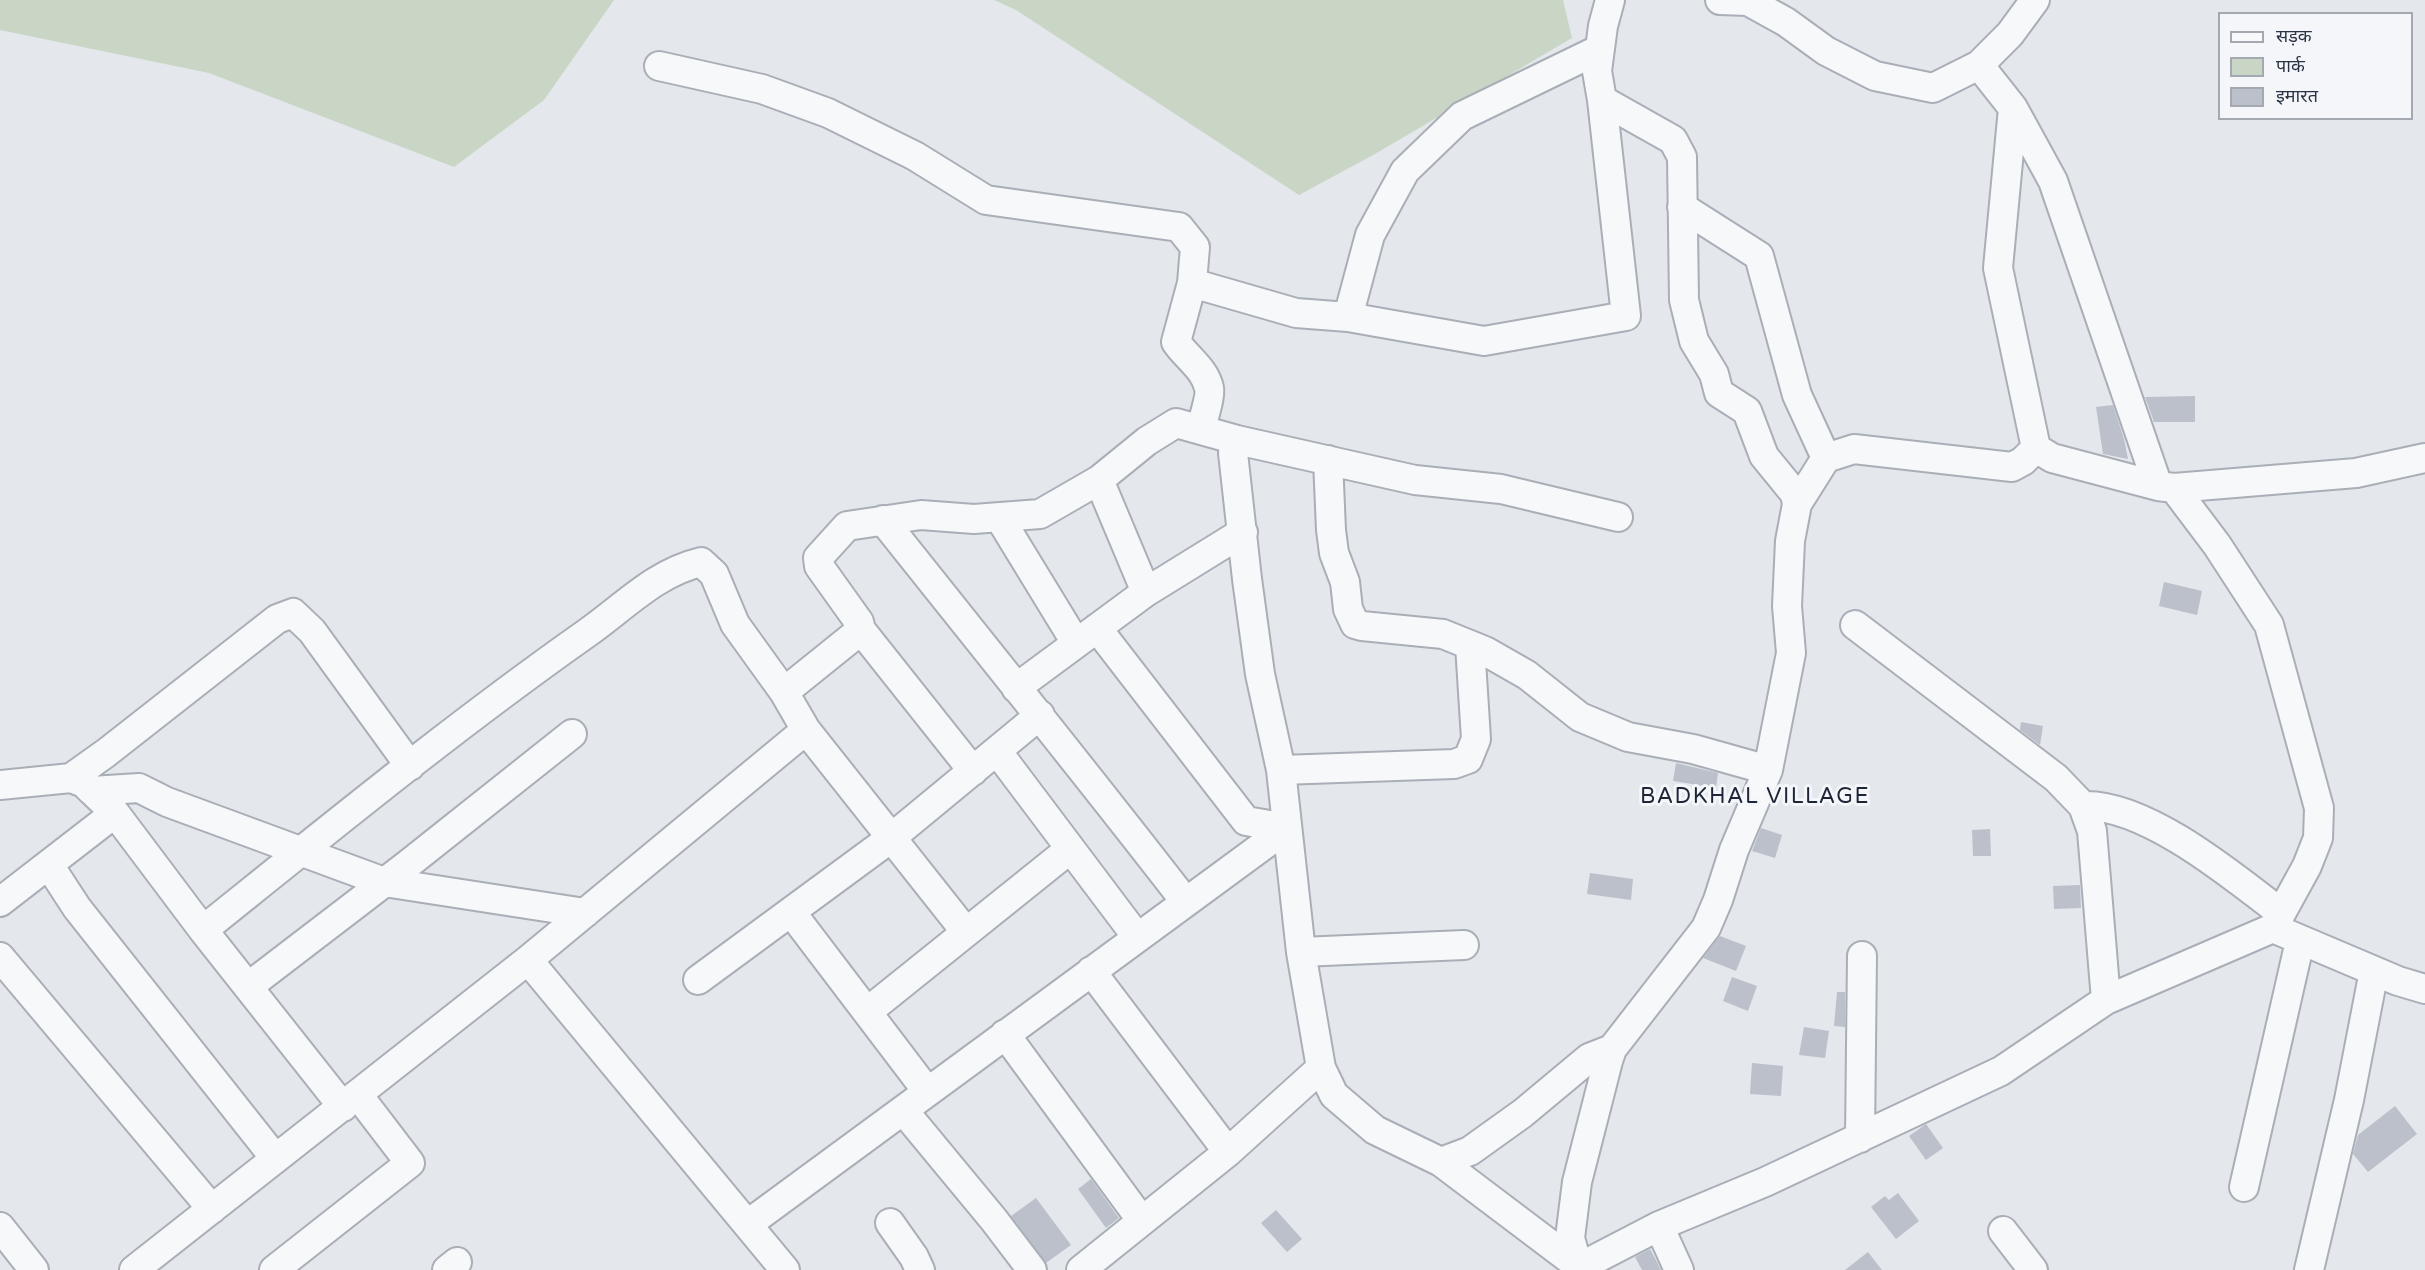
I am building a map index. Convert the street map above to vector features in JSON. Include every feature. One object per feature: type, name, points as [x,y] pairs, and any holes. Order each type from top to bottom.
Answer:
[{"type":"street","points":[[1192,283],[1296,313],[1348,317],[1484,341],[1626,316],[1597,71],[1603,26],[1611,0]]},
{"type":"street","points":[[1720,0],[1748,2],[1786,22],[1826,51],[1875,76],[1932,88],[1979,65],[2010,34],[2035,0]]},
{"type":"street","points":[[1348,317],[1370,235],[1405,171],[1462,116],[1600,49]]},
{"type":"street","points":[[1579,1269],[1659,1226],[1860,1138],[2001,1071],[2106,1000],[2277,921],[2307,866],[2318,838],[2319,808],[2268,625],[2217,545],[2166,487],[2052,181],[2013,108],[1979,65]]},
{"type":"street","points":[[659,66],[762,89],[828,113],[915,156],[986,200],[1179,227],[1195,247],[1192,283],[1176,342],[1186,356],[1200,369],[1210,389],[1201,429]]},
{"type":"street","points":[[1602,100],[1673,140],[1682,157],[1684,300],[1694,341],[1714,374],[1719,393],[1747,411],[1764,456],[1795,494],[1797,504]]},
{"type":"street","points":[[2013,108],[1998,268],[2036,448],[2052,458],[2166,487],[2356,473],[2425,458]]},
{"type":"street","points":[[1682,207],[1759,256],[1797,395],[1826,458]]},
{"type":"street","points":[[973,771],[861,630],[858,622],[819,566],[818,558],[847,526],[921,515],[974,519],[1040,514],[1099,480],[1147,441],[1176,423],[1237,440],[1415,480],[1501,489],[1618,517]]},
{"type":"street","points":[[1237,440],[1233,453],[1260,674],[1281,770],[1301,952],[1321,1068],[1334,1095],[1375,1130],[1441,1162],[1579,1269]]},
{"type":"street","points":[[1579,1269],[1570,1238],[1577,1182],[1612,1049],[1706,928],[1718,900],[1734,850],[1768,770],[1791,653],[1787,606],[1790,541],[1797,504],[1826,458],[1854,449],[2012,467],[2036,448]]},
{"type":"street","points":[[1328,460],[1334,553],[1345,582],[1351,619],[1362,626],[1443,634],[1485,651],[1527,675],[1580,717],[1628,737],[1693,749],[1768,770]]},
{"type":"street","points":[[1099,480],[1146,592]]},
{"type":"street","points":[[999,517],[1086,636],[1245,820],[1287,828]]},
{"type":"street","points":[[883,520],[1040,715],[1185,901]]},
{"type":"street","points":[[1016,688],[1146,592],[1243,532]]},
{"type":"street","points":[[203,930],[410,766],[644,588],[684,566],[701,562],[714,574],[735,624],[784,692],[806,730],[966,932]]},
{"type":"street","points":[[82,785],[278,619],[293,613],[312,631],[410,766]]},
{"type":"street","points":[[1855,625],[2056,778],[2083,806],[2092,831],[2106,1000]]},
{"type":"street","points":[[784,692],[861,630]]},
{"type":"street","points":[[1281,770],[1454,764],[1468,759],[1476,739],[1470,645]]},
{"type":"street","points":[[698,980],[891,838],[1040,715]]},
{"type":"street","points":[[134,1270],[528,960],[806,730]]},
{"type":"street","points":[[249,987],[572,734]]},
{"type":"street","points":[[997,751],[1137,937]]},
{"type":"street","points":[[0,785],[30,783],[139,788],[167,802],[384,882],[585,913]]},
{"type":"street","points":[[0,807],[30,783]]},
{"type":"street","points":[[82,785],[115,813],[249,987],[350,1101],[410,1163],[274,1270]]},
{"type":"street","points":[[2083,806],[2099,806],[2124,813],[2182,840],[2300,941],[2425,989]]},
{"type":"street","points":[[0,902],[115,813]]},
{"type":"street","points":[[748,1224],[1287,828]]},
{"type":"street","points":[[867,1012],[1070,849]]},
{"type":"street","points":[[50,865],[76,908],[275,1158]]},
{"type":"street","points":[[791,912],[927,1091]]},
{"type":"street","points":[[2244,1187],[2300,941]]},
{"type":"street","points":[[1301,952],[1464,945]]},
{"type":"street","points":[[1860,1138],[1862,956]]},
{"type":"street","points":[[0,957],[212,1209]]},
{"type":"street","points":[[528,960],[785,1270]]},
{"type":"street","points":[[1091,971],[1228,1152]]},
{"type":"street","points":[[2309,1270],[2349,1100],[2374,971]]},
{"type":"street","points":[[1005,1034],[1142,1221]]},
{"type":"street","points":[[1441,1162],[1470,1151],[1522,1113],[1589,1058],[1612,1049]]},
{"type":"street","points":[[1081,1270],[1228,1152],[1321,1068]]},
{"type":"street","points":[[903,1110],[994,1220],[1032,1270]]},
{"type":"street","points":[[890,1223],[914,1257],[920,1270]]},
{"type":"street","points":[[1659,1226],[1679,1270]]},
{"type":"street","points":[[0,1227],[34,1270]]},
{"type":"street","points":[[2003,1231],[2034,1270]]},
{"type":"green space","points":[[0,0],[614,0],[544,100],[454,167],[209,73],[0,30]]},
{"type":"green space","points":[[994,0],[1563,0],[1572,38],[1375,154],[1299,195],[1016,10]]},
{"type":"building","points":[[2195,396],[2195,422],[2154,422],[2145,397]]},
{"type":"building","points":[[2113,405],[2128,459],[2103,454],[2096,407]]},
{"type":"building","points":[[2164,582],[2202,591],[2197,615],[2159,606]]},
{"type":"building","points":[[2021,722],[2043,726],[2040,745],[2020,730]]},
{"type":"building","points":[[1676,763],[1718,773],[1716,788],[1673,781]]},
{"type":"building","points":[[1761,828],[1782,835],[1775,858],[1752,851]]},
{"type":"building","points":[[1990,829],[1991,856],[1973,856],[1972,830]]},
{"type":"building","points":[[1590,873],[1633,879],[1631,900],[1587,894]]},
{"type":"building","points":[[2080,885],[2081,908],[2054,909],[2053,886]]},
{"type":"building","points":[[1720,936],[1746,946],[1736,971],[1703,958]]},
{"type":"building","points":[[1732,977],[1757,986],[1748,1011],[1723,1001]]},
{"type":"building","points":[[1837,992],[1845,992],[1845,1027],[1834,1026]]},
{"type":"building","points":[[1804,1027],[1829,1031],[1825,1058],[1799,1055]]},
{"type":"building","points":[[1752,1063],[1783,1066],[1781,1096],[1750,1094]]},
{"type":"building","points":[[2395,1106],[2417,1134],[2368,1172],[2353,1154],[2358,1135]]},
{"type":"building","points":[[1926,1124],[1943,1148],[1926,1160],[1909,1136]]},
{"type":"building","points":[[1091,1179],[1119,1218],[1106,1228],[1078,1189]]},
{"type":"building","points":[[1898,1193],[1919,1221],[1896,1239],[1871,1207],[1885,1196],[1889,1200]]},
{"type":"building","points":[[1036,1198],[1071,1245],[1046,1263],[1011,1216]]},
{"type":"building","points":[[1276,1210],[1302,1239],[1287,1252],[1261,1223]]},
{"type":"building","points":[[1650,1249],[1661,1270],[1642,1270],[1635,1257]]},
{"type":"building","points":[[1868,1252],[1882,1270],[1845,1270]]},
{"type":"district","name":"BADKHAL VILLAGE","points":[[1755,797]]}]
